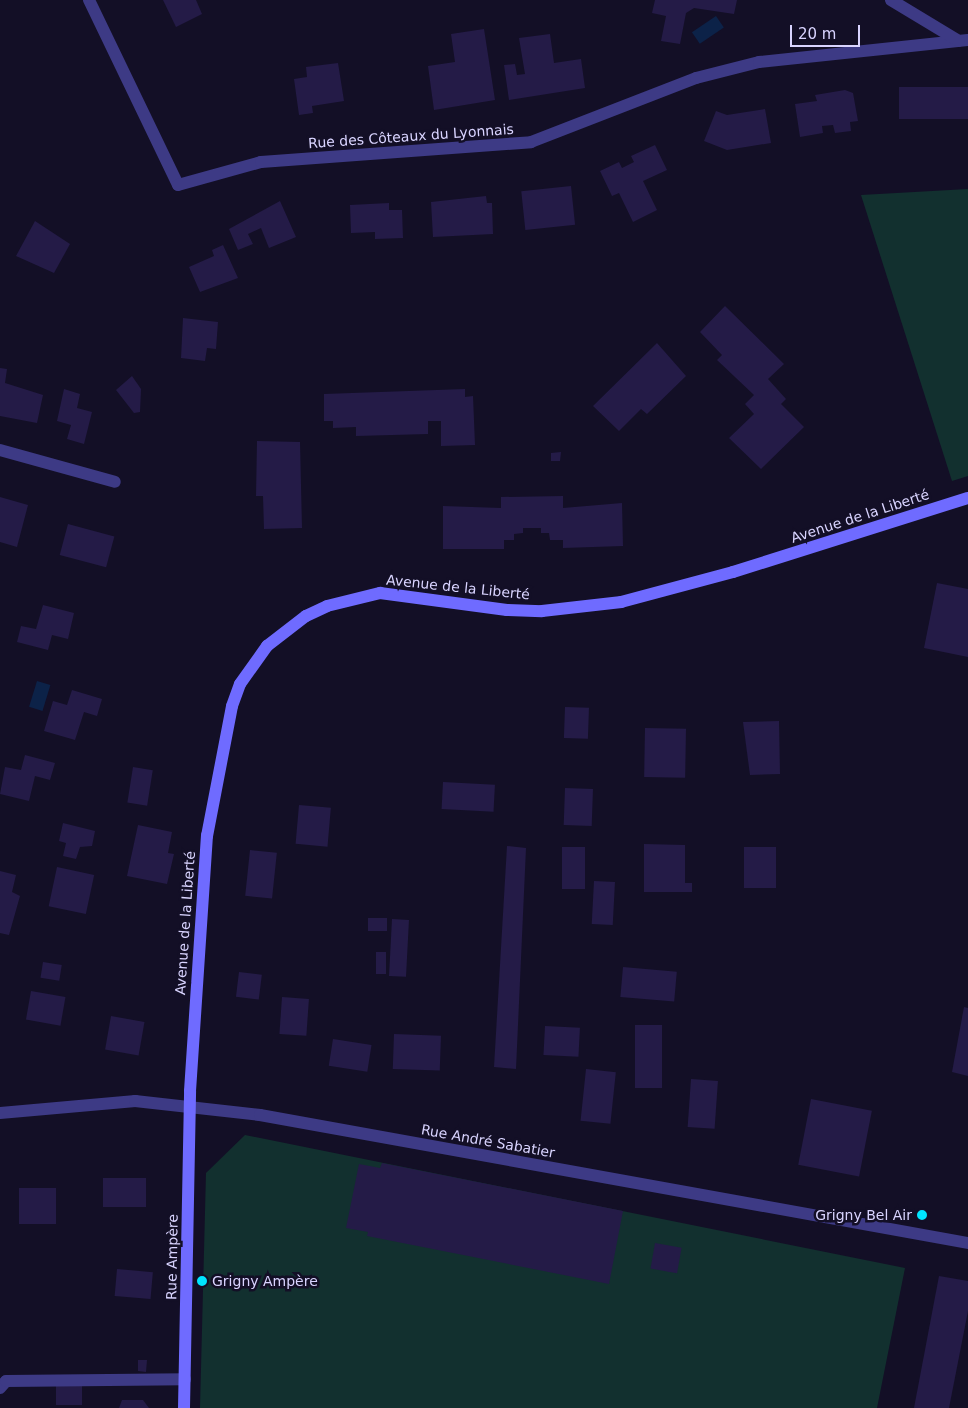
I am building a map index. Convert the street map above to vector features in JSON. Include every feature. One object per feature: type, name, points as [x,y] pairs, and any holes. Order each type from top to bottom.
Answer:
[{"type":"street","name":"Rue des Côteaux du Lyonnais","points":[[90,0],[178,185],[261,162],[531,142],[696,78],[759,62],[964,40]]},
{"type":"street","name":"Rue des Côteaux du Lyonnais","points":[[891,0],[964,40]]},
{"type":"street","points":[[0,450],[114,482]]},
{"type":"street","name":"Avenue de la Liberté","points":[[190,1107],[207,836],[224,748],[240,684],[262,652],[282,632],[327,606],[380,593],[516,610],[621,602],[733,572],[968,498]]},
{"type":"street","name":"Rue André Sabatier","points":[[0,1113],[135,1101],[260,1115],[968,1243]]},
{"type":"street","name":"Rue Ampère","points":[[184,1408],[190,1107]]},
{"type":"street","points":[[0,1388],[6,1381],[185,1379]]},
{"type":"green space","points":[[968,189],[968,476],[952,481],[861,195]]},
{"type":"green space","points":[[245,1135],[905,1268],[877,1408],[200,1408],[206,1173]]},
{"type":"water","points":[[716,16],[724,28],[700,44],[692,32]]},
{"type":"water","points":[[37,681],[50,685],[42,711],[29,707]]},
{"type":"building","points":[[163,0],[196,0],[202,14],[176,27]]},
{"type":"building","points":[[655,0],[737,0],[734,14],[694,8],[686,13],[680,44],[661,41],[666,16],[652,13]]},
{"type":"building","points":[[484,29],[495,100],[434,110],[428,66],[455,62],[451,34]]},
{"type":"building","points":[[550,34],[554,63],[581,59],[585,88],[509,100],[504,65],[515,64],[517,75],[525,74],[519,38]]},
{"type":"building","points":[[338,63],[344,101],[312,106],[313,113],[299,115],[294,79],[307,77],[306,67]]},
{"type":"building","points":[[899,87],[968,87],[968,119],[899,119]]},
{"type":"building","points":[[845,90],[853,93],[858,121],[850,122],[851,131],[835,133],[833,125],[822,126],[823,133],[800,137],[795,104],[817,101],[815,95]]},
{"type":"building","points":[[765,109],[771,143],[727,150],[704,141],[716,111],[727,115]]},
{"type":"building","points":[[655,145],[667,170],[643,181],[657,210],[633,222],[619,193],[612,196],[600,171],[619,162],[622,168],[634,162],[631,156]]},
{"type":"building","points":[[571,186],[575,225],[525,230],[521,191]]},
{"type":"building","points":[[486,196],[487,203],[492,203],[493,234],[433,237],[431,202]]},
{"type":"building","points":[[280,201],[296,237],[269,248],[261,228],[248,234],[253,244],[238,250],[229,229]]},
{"type":"building","points":[[389,203],[389,210],[402,210],[403,238],[375,239],[375,232],[351,233],[350,205]]},
{"type":"building","points":[[35,221],[70,244],[54,273],[16,256]]},
{"type":"building","points":[[223,245],[238,278],[200,292],[189,267],[214,256],[212,250]]},
{"type":"building","points":[[725,306],[784,364],[768,379],[786,399],[781,404],[804,427],[761,469],[729,438],[754,414],[745,404],[754,395],[717,360],[722,355],[700,332]]},
{"type":"building","points":[[183,318],[218,322],[216,349],[207,348],[205,361],[181,358]]},
{"type":"building","points":[[657,343],[686,376],[647,414],[641,409],[619,431],[593,406]]},
{"type":"building","points":[[0,368],[7,369],[5,383],[43,395],[37,423],[0,416]]},
{"type":"building","points":[[132,376],[141,389],[140,412],[134,413],[116,390]]},
{"type":"building","points":[[64,389],[80,394],[77,408],[92,412],[84,444],[67,439],[71,425],[57,421]]},
{"type":"building","points":[[465,389],[465,397],[473,396],[475,445],[441,446],[441,421],[428,421],[428,434],[356,436],[356,427],[333,428],[333,421],[324,421],[324,394]]},
{"type":"building","points":[[257,441],[300,442],[302,528],[264,529],[263,496],[256,496]]},
{"type":"building","points":[[561,452],[560,461],[551,461],[551,453]]},
{"type":"building","points":[[563,496],[563,508],[622,503],[623,546],[563,548],[563,540],[550,540],[549,533],[541,533],[541,528],[523,528],[523,533],[514,534],[514,540],[504,540],[504,549],[443,549],[443,506],[501,508],[501,497]]},
{"type":"building","points":[[0,497],[28,505],[17,547],[0,542]]},
{"type":"building","points":[[68,524],[114,536],[106,567],[60,555]]},
{"type":"building","points":[[937,583],[968,589],[968,657],[924,648]]},
{"type":"building","points":[[43,605],[74,613],[68,639],[52,635],[48,650],[17,642],[21,626],[36,629]]},
{"type":"building","points":[[72,690],[102,699],[97,716],[84,712],[75,740],[44,731],[53,701],[67,705]]},
{"type":"building","points":[[565,707],[589,708],[588,739],[564,738]]},
{"type":"building","points":[[779,721],[780,774],[750,775],[743,722]]},
{"type":"building","points":[[645,728],[686,729],[685,778],[644,777]]},
{"type":"building","points":[[25,755],[55,763],[50,780],[35,776],[29,801],[0,794],[5,767],[21,770]]},
{"type":"building","points":[[133,767],[153,770],[147,806],[127,803]]},
{"type":"building","points":[[443,782],[495,785],[494,812],[442,809]]},
{"type":"building","points":[[565,788],[593,789],[592,826],[564,825]]},
{"type":"building","points":[[299,805],[331,808],[327,847],[296,844]]},
{"type":"building","points":[[63,823],[95,831],[92,846],[80,847],[76,859],[63,856],[66,843],[59,841]]},
{"type":"building","points":[[138,825],[172,832],[168,853],[174,854],[167,884],[127,876]]},
{"type":"building","points":[[644,844],[685,845],[685,883],[692,883],[692,892],[644,892]]},
{"type":"building","points":[[507,846],[526,848],[516,1069],[494,1067]]},
{"type":"building","points":[[562,847],[585,847],[585,889],[562,889]]},
{"type":"building","points":[[744,847],[776,847],[776,888],[744,888]]},
{"type":"building","points":[[250,850],[277,853],[272,899],[245,896]]},
{"type":"building","points":[[57,867],[94,875],[86,914],[49,906]]},
{"type":"building","points":[[0,871],[16,875],[12,892],[20,896],[9,935],[0,933]]},
{"type":"building","points":[[594,881],[615,882],[613,925],[592,924]]},
{"type":"building","points":[[368,918],[387,918],[387,931],[368,931]]},
{"type":"building","points":[[392,919],[409,920],[406,977],[389,976]]},
{"type":"building","points":[[376,952],[386,952],[386,974],[376,974]]},
{"type":"building","points":[[43,962],[62,965],[59,981],[40,978]]},
{"type":"building","points":[[623,967],[677,972],[674,1002],[620,997]]},
{"type":"building","points":[[239,972],[262,975],[259,1000],[236,997]]},
{"type":"building","points":[[31,991],[65,997],[60,1026],[26,1020]]},
{"type":"building","points":[[282,997],[309,999],[306,1036],[279,1034]]},
{"type":"building","points":[[964,1007],[968,1008],[968,1076],[952,1072]]},
{"type":"building","points":[[111,1016],[144,1022],[139,1055],[105,1049]]},
{"type":"building","points":[[635,1025],[662,1025],[662,1088],[635,1088]]},
{"type":"building","points":[[545,1026],[580,1028],[578,1057],[543,1055]]},
{"type":"building","points":[[394,1034],[441,1036],[440,1071],[393,1069]]},
{"type":"building","points":[[333,1039],[372,1045],[367,1072],[329,1066]]},
{"type":"building","points":[[586,1069],[616,1072],[610,1124],[581,1121]]},
{"type":"building","points":[[691,1079],[718,1081],[715,1129],[688,1127]]},
{"type":"building","points":[[811,1099],[872,1111],[859,1177],[798,1165]]},
{"type":"building","points":[[382,1163],[623,1211],[609,1284],[367,1236],[368,1232],[346,1228],[359,1164],[380,1168]]},
{"type":"building","points":[[103,1178],[146,1178],[146,1207],[103,1207]]},
{"type":"building","points":[[19,1188],[56,1188],[56,1224],[19,1224]]},
{"type":"building","points":[[655,1243],[682,1248],[677,1273],[650,1269]]},
{"type":"building","points":[[117,1269],[153,1272],[151,1299],[115,1296]]},
{"type":"building","points":[[939,1276],[968,1281],[968,1311],[949,1408],[914,1408]]},
{"type":"building","points":[[138,1360],[147,1360],[146,1372],[138,1371]]},
{"type":"building","points":[[56,1386],[82,1386],[82,1405],[56,1405]]},
{"type":"building","points":[[122,1400],[143,1400],[149,1408],[119,1408]]},
{"type":"place","name":"Grigny Bel Air","points":[[922,1215]]},
{"type":"place","name":"Grigny Ampère","points":[[202,1281]]}]
